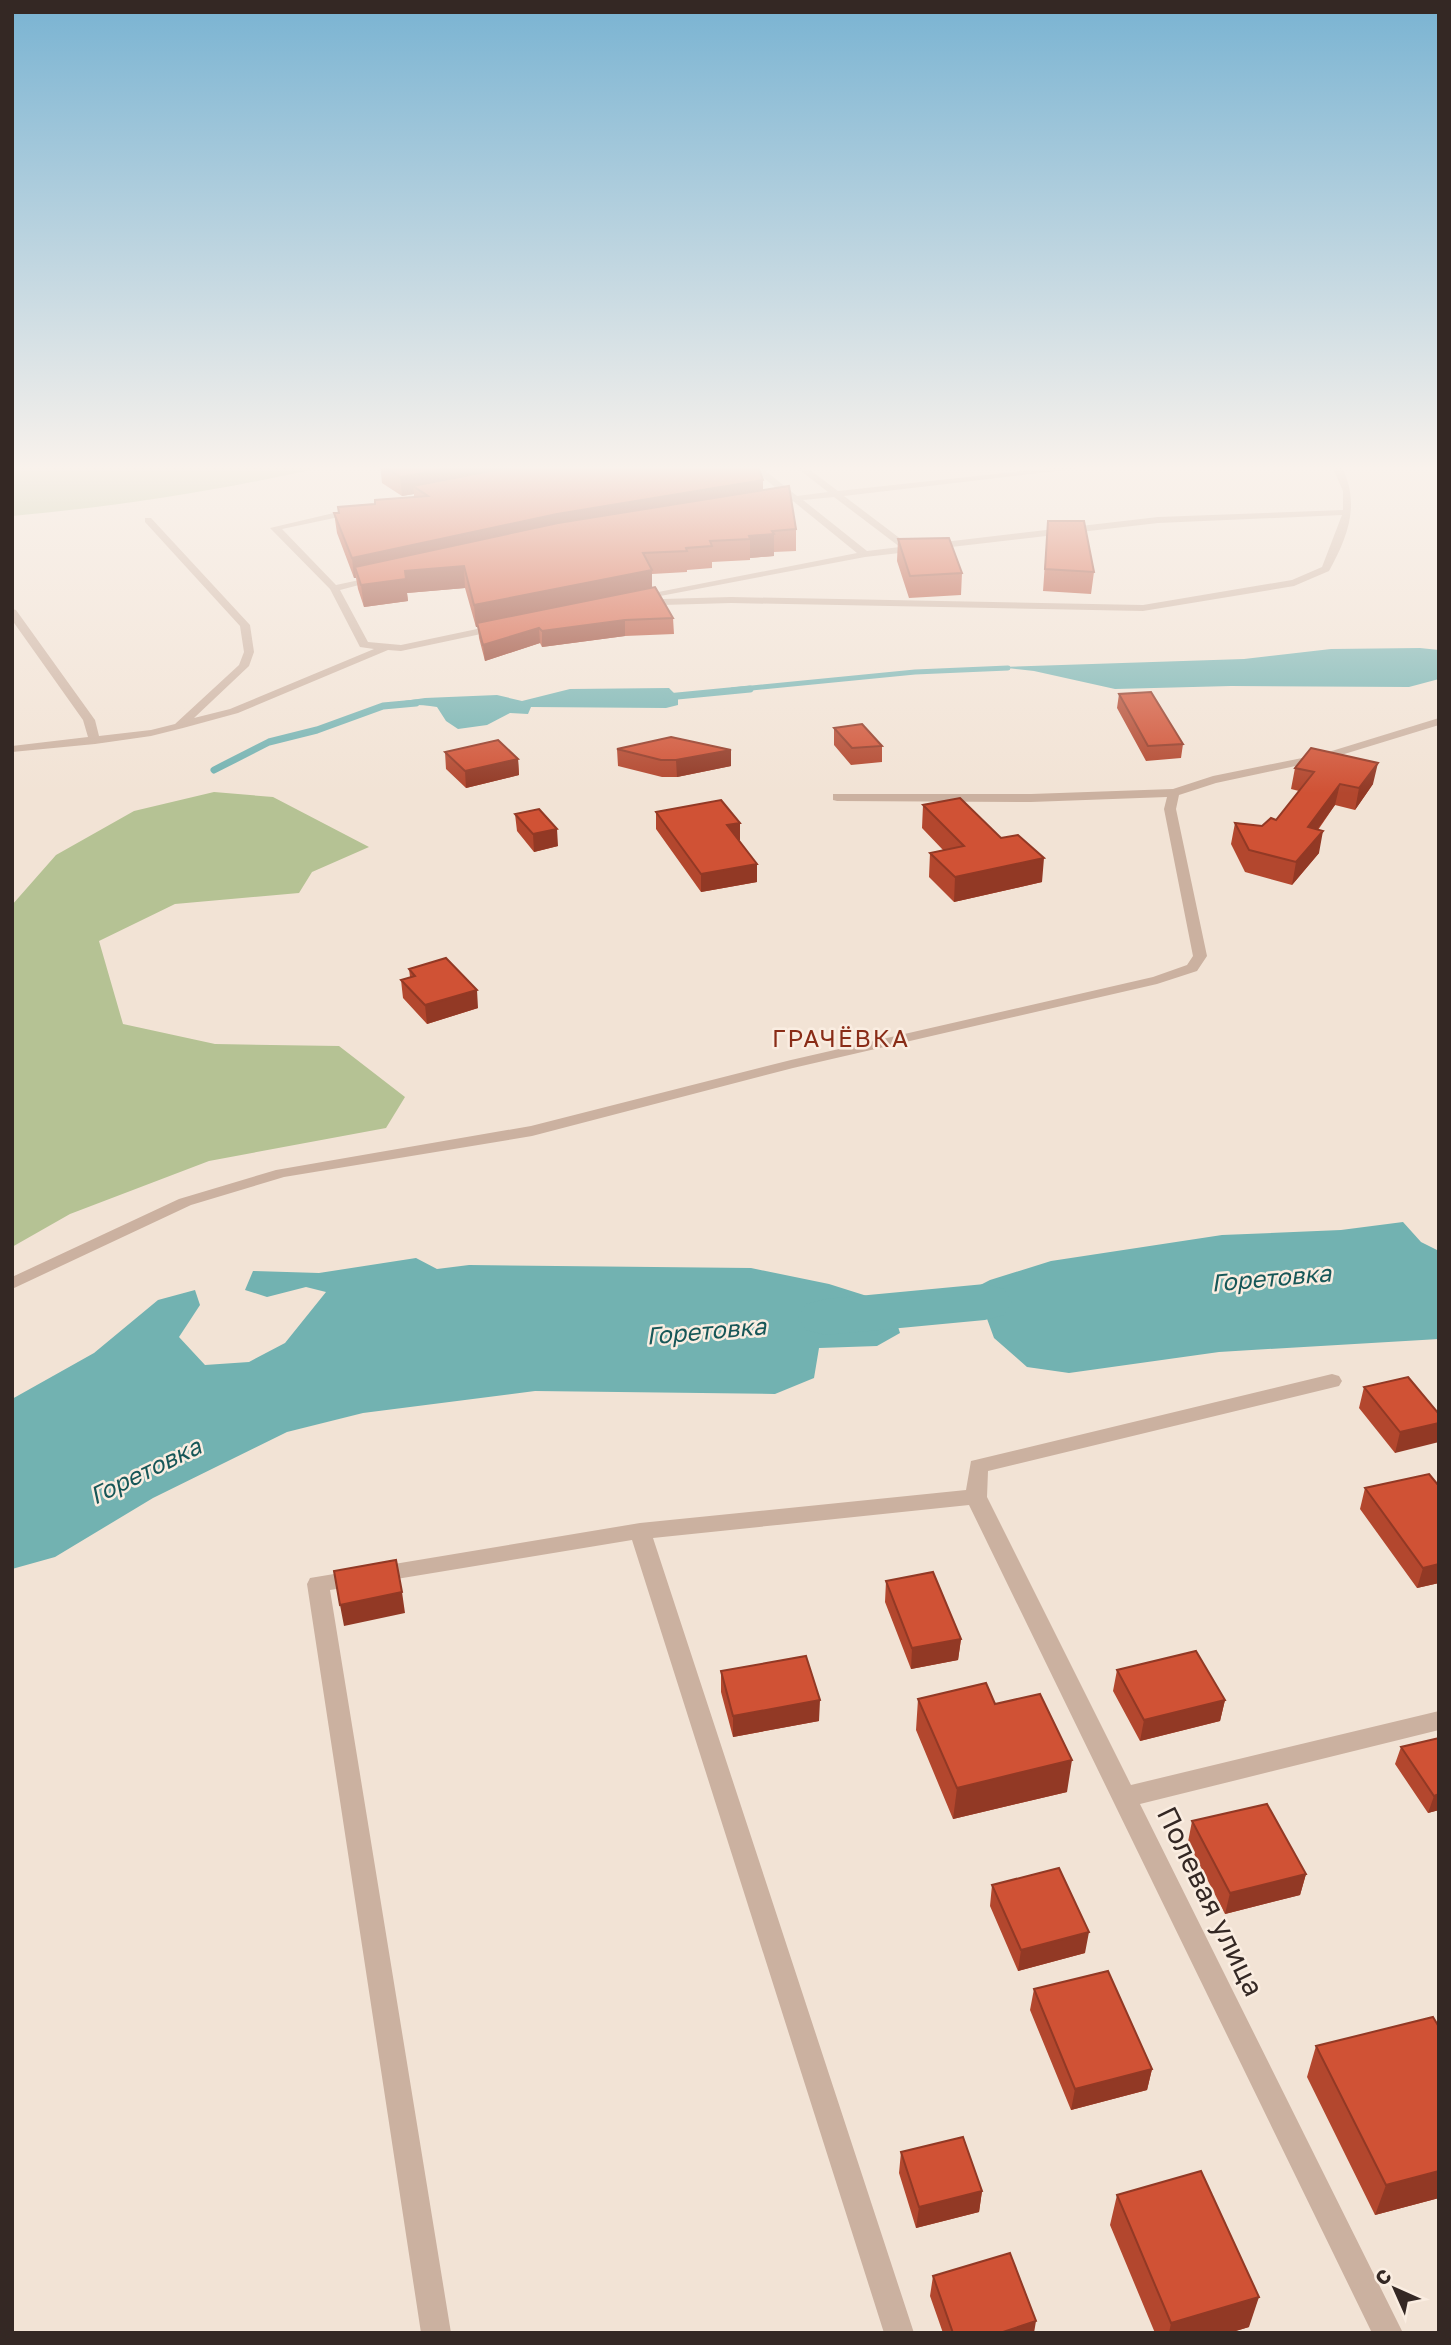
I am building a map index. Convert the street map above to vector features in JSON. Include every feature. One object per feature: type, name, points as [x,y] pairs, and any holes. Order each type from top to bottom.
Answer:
[{"type":"street","points":[[436,2333],[317,1584],[640,1531],[976,1497],[978,1466],[1332,1381]]},
{"type":"street","name":"Полевая улица","points":[[976,1497],[1388,2333]]},
{"type":"street","points":[[640,1531],[899,2333]]},
{"type":"street","points":[[1125,1797],[1439,1720]]},
{"type":"lane","points":[[179,726],[244,666],[249,652],[246,625],[198,573]]},
{"type":"lane","points":[[320,573],[334,588],[364,645],[401,648],[509,626]]},
{"type":"lane","points":[[769,573],[628,602],[731,600],[1143,608],[1294,583],[1316,573]]},
{"type":"lane","points":[[334,588],[384,575]]},
{"type":"lane","points":[[12,612],[89,720],[95,741]]},
{"type":"lane","points":[[12,748],[95,741],[179,726],[234,711],[387,647]]},
{"type":"lane","points":[[837,797],[1031,797],[1174,793],[1213,780],[1324,757],[1439,722]]},
{"type":"lane","points":[[12,1284],[186,1202],[282,1173],[532,1131],[791,1064],[1157,980],[1192,968],[1200,956],[1170,809],[1174,793]]},
{"type":"green space","points":[[214,792],[273,797],[369,847],[312,872],[299,893],[175,904],[99,941],[123,1024],[215,1044],[339,1046],[405,1097],[386,1128],[209,1161],[70,1214],[12,1247],[12,905],[56,855],[134,811]]},
{"type":"water","points":[[1331,649],[1439,650],[1439,679],[1409,687],[1231,686],[1115,689],[1034,671],[999,667],[1244,659]]},
{"type":"water","points":[[669,688],[678,697],[678,705],[666,708],[531,707],[528,714],[510,713],[487,725],[458,729],[446,721],[437,707],[424,705],[391,706],[346,719],[383,704],[425,698],[497,695],[522,701],[570,689]]},
{"type":"water","points":[[1403,1222],[1421,1242],[1439,1251],[1439,1339],[1219,1352],[1069,1373],[1027,1367],[994,1338],[986,1316],[925,1322],[916,1308],[918,1298],[959,1296],[990,1280],[1051,1261],[1222,1235],[1341,1230]]},
{"type":"water","points":[[416,1258],[437,1269],[469,1265],[751,1268],[829,1284],[886,1302],[893,1311],[900,1333],[877,1346],[819,1348],[814,1378],[775,1394],[535,1391],[363,1413],[287,1432],[153,1498],[55,1557],[12,1569],[12,1399],[94,1353],[158,1300],[195,1290],[200,1305],[179,1337],[205,1365],[249,1362],[285,1343],[326,1292],[306,1287],[267,1297],[245,1290],[253,1271],[319,1273]]},
{"type":"building","points":[[357,573],[405,573],[406,579],[361,585]]},
{"type":"building","points":[[466,573],[635,573],[474,605]]},
{"type":"building","points":[[909,573],[954,573],[910,576]]},
{"type":"building","points":[[655,587],[673,618],[625,620],[542,631],[539,628],[483,645],[477,623]]},
{"type":"building","points":[[1151,692],[1183,744],[1148,746],[1119,694]]},
{"type":"building","points":[[862,724],[882,746],[852,748],[834,728]]},
{"type":"building","points":[[671,737],[731,750],[676,760],[661,760],[617,749]]},
{"type":"building","points":[[498,740],[518,759],[465,771],[445,752]]},
{"type":"building","points":[[1311,748],[1378,763],[1359,788],[1340,784],[1308,827],[1323,831],[1296,862],[1249,850],[1235,823],[1262,826],[1271,818],[1276,820],[1314,772],[1295,768]]},
{"type":"building","points":[[960,798],[1001,838],[1018,835],[1044,858],[955,877],[930,853],[964,846],[923,805]]},
{"type":"building","points":[[721,800],[740,823],[727,825],[757,864],[701,874],[656,812]]},
{"type":"building","points":[[539,809],[557,829],[533,834],[515,814]]},
{"type":"building","points":[[446,958],[477,990],[425,1005],[401,980],[415,976],[409,969]]},
{"type":"building","points":[[1408,1377],[1439,1414],[1439,1423],[1400,1432],[1364,1387]]},
{"type":"building","points":[[1429,1474],[1439,1486],[1439,1564],[1423,1568],[1365,1488]]},
{"type":"building","points":[[396,1560],[402,1592],[340,1605],[334,1571]]},
{"type":"building","points":[[933,1572],[961,1639],[912,1648],[886,1581]]},
{"type":"building","points":[[1196,1651],[1225,1700],[1144,1720],[1117,1670]]},
{"type":"building","points":[[806,1656],[820,1700],[733,1716],[721,1671]]},
{"type":"building","points":[[986,1683],[995,1704],[1040,1694],[1072,1760],[957,1788],[918,1699]]},
{"type":"building","points":[[1439,1738],[1439,1794],[1434,1796],[1401,1747]]},
{"type":"building","points":[[1267,1804],[1306,1874],[1230,1893],[1192,1821]]},
{"type":"building","points":[[1059,1868],[1089,1932],[1021,1950],[992,1885]]},
{"type":"building","points":[[1108,1971],[1152,2069],[1075,2089],[1034,1989]]},
{"type":"building","points":[[1433,2017],[1439,2027],[1439,2171],[1386,2185],[1316,2046]]},
{"type":"building","points":[[963,2137],[982,2191],[919,2207],[901,2152]]},
{"type":"building","points":[[1201,2171],[1259,2297],[1171,2323],[1117,2195]]},
{"type":"building","points":[[1010,2253],[1036,2321],[1000,2333],[953,2333],[933,2276]]},
{"type":"waterway","points":[[732,690],[915,672],[1008,668]]},
{"type":"waterway","points":[[667,697],[750,689]]},
{"type":"waterway","points":[[214,770],[269,742],[317,730],[383,706],[416,703]]},
{"type":"waterway","name":"Горетовка","points":[[826,1317],[985,1302]]},
{"type":"district","name":"ГРАЧЁВКА","points":[[841,1037]]}]
